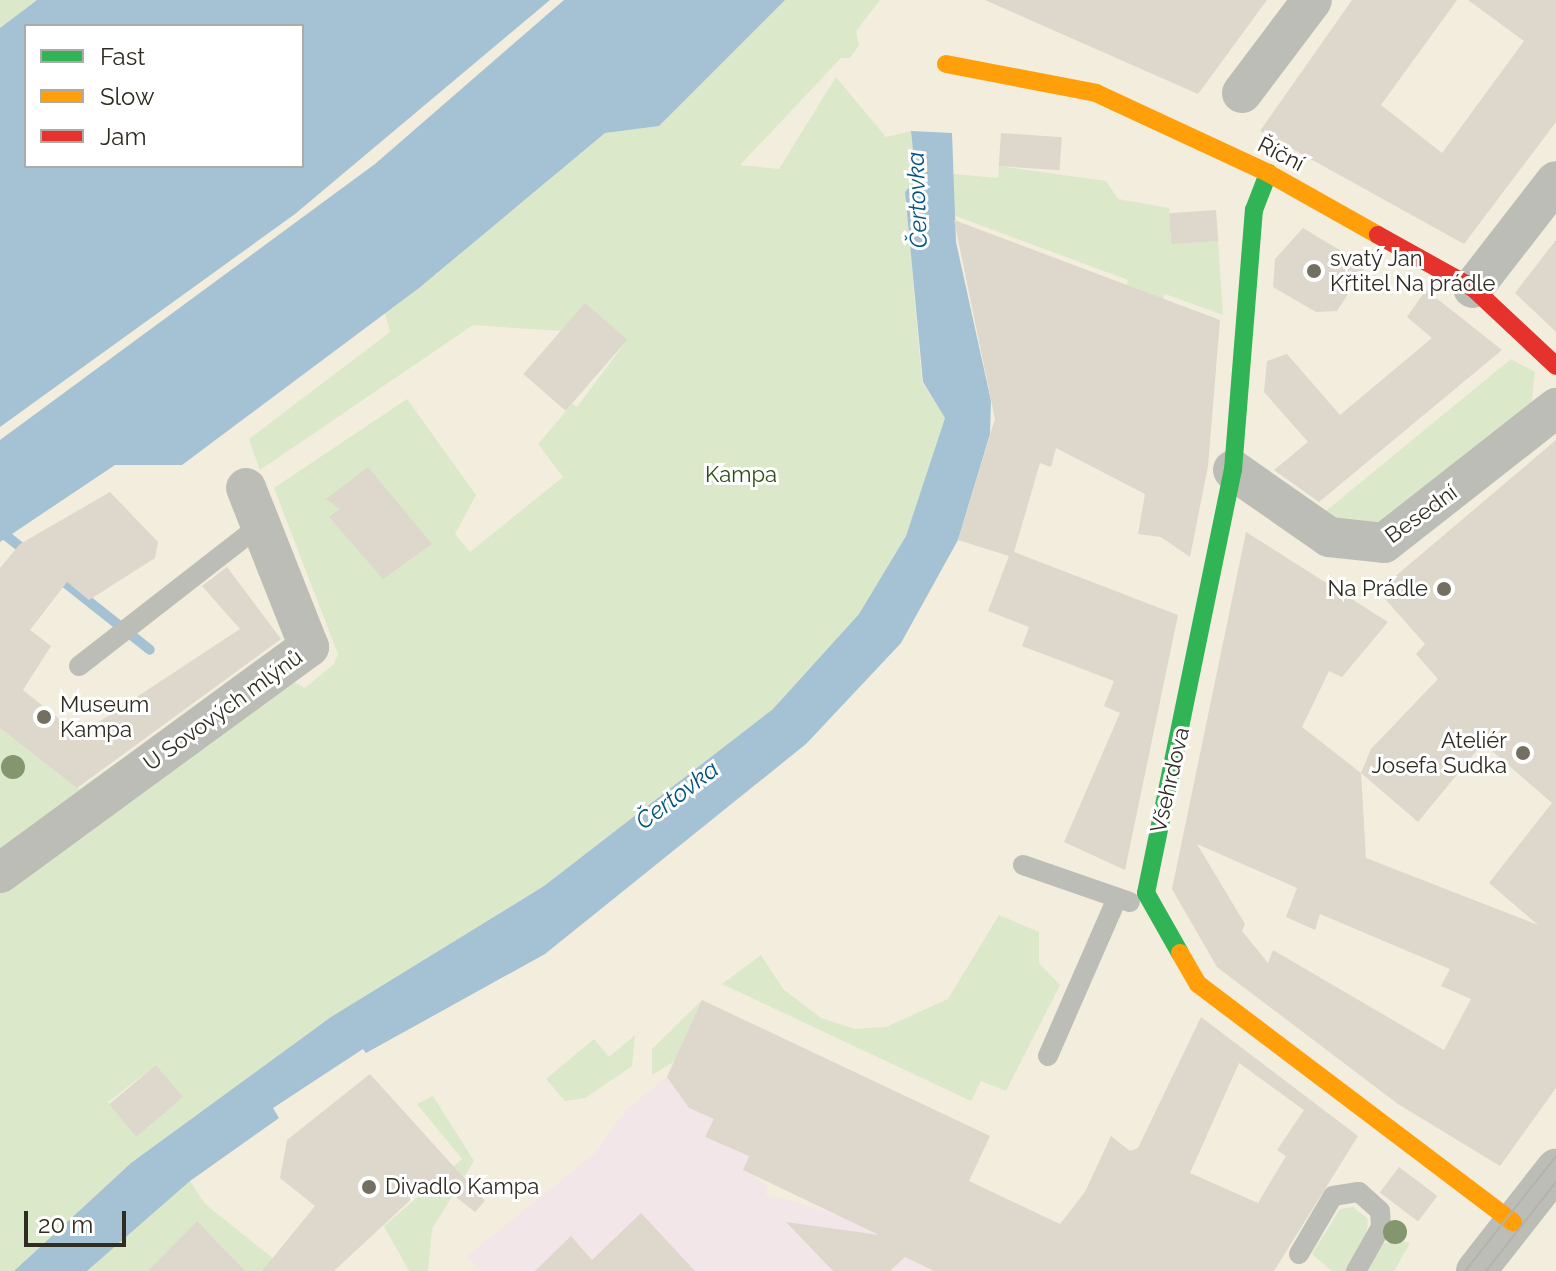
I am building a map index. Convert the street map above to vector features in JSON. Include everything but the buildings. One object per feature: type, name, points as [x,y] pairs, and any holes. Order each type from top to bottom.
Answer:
[{"type":"street","points":[[1242,93],[1312,0]]},
{"type":"street","name":"Říční","points":[[946,64],[1096,93],[1268,173],[1473,288],[1556,366]]},
{"type":"street","name":"Všehrdova","points":[[1268,173],[1254,210],[1233,470],[1146,893],[1198,984],[1500,1254]]},
{"type":"street","points":[[1473,288],[1556,181]]},
{"type":"street","name":"Besední","points":[[1233,470],[1329,537],[1384,543],[1556,408]]},
{"type":"street","name":"U Sovových mlýnů","points":[[0,873],[309,647],[246,488]]},
{"type":"street","points":[[1500,1254],[1556,1169]]},
{"type":"lane","points":[[79,666],[260,525]]},
{"type":"lane","points":[[1023,865],[1156,911]]},
{"type":"lane","points":[[1048,1056],[1117,898]]},
{"type":"lane","points":[[1299,1254],[1333,1196],[1359,1192],[1380,1211],[1381,1227],[1356,1271]]},
{"type":"shaded area","points":[[668,1076],[689,1108],[714,1119],[749,1156],[743,1170],[768,1186],[765,1194],[832,1213],[839,1198],[973,1271],[481,1271],[466,1257],[595,1153],[626,1110]]},
{"type":"green space","points":[[0,0],[37,0],[0,28]]},
{"type":"green space","name":"Kampa","points":[[781,0],[880,0],[856,31],[859,45],[850,58],[841,58],[740,165],[779,169],[836,77],[886,137],[911,131],[917,179],[905,192],[922,382],[945,418],[906,536],[859,614],[773,709],[544,886],[331,1018],[131,1163],[14,1271],[0,1271],[0,728],[79,789],[175,722],[292,681],[305,688],[334,664],[338,654],[274,488],[407,399],[476,495],[455,534],[470,552],[563,477],[538,444],[572,404],[577,407],[627,340],[588,306],[560,331],[473,325],[260,470],[249,439],[390,332],[385,313],[605,132],[659,126]],"holes":[[[156,1065],[183,1098],[135,1133],[108,1102]]]},
{"type":"green space","points":[[999,166],[1106,181],[1118,199],[1169,208],[1171,244],[1218,241],[1223,315],[1165,294],[1161,303],[1125,290],[1128,280],[953,215],[953,174],[998,178]]},
{"type":"green space","points":[[1511,359],[1535,372],[1531,406],[1387,528],[1321,515]]},
{"type":"green space","points":[[999,915],[1039,932],[1039,963],[1060,985],[1006,1091],[981,1081],[971,1101],[722,984],[761,955],[783,989],[821,1018],[855,1029],[886,1027],[948,999]]},
{"type":"green space","points":[[702,1000],[675,1061],[652,1075],[652,1049]]},
{"type":"green space","points":[[635,1035],[632,1066],[585,1098],[565,1101],[546,1079],[594,1039],[609,1057]]},
{"type":"green space","points":[[433,1096],[474,1161],[432,1229],[428,1271],[409,1271],[384,1226],[462,1159],[417,1104]]},
{"type":"green space","points":[[190,1181],[205,1204],[289,1271],[246,1271],[197,1222],[148,1271],[87,1271]]},
{"type":"green space","points":[[1353,1207],[1368,1219],[1366,1237],[1347,1271],[1332,1271],[1312,1254],[1340,1209]]},
{"type":"green space","points":[[1398,1240],[1410,1243],[1394,1271],[1367,1271],[1382,1244]]},
{"type":"water","points":[[37,0],[550,0],[295,214],[0,427],[0,28]]},
{"type":"water","points":[[564,0],[785,0],[659,126],[605,133],[419,288],[182,465],[115,465],[0,542],[0,440],[375,164]]},
{"type":"water","name":"Čertovka","points":[[911,131],[952,133],[956,242],[991,401],[990,434],[958,540],[901,643],[806,744],[545,954],[366,1053],[363,1049],[273,1108],[279,1118],[190,1181],[87,1271],[14,1271],[131,1163],[331,1017],[544,886],[773,709],[859,614],[906,536],[945,418],[923,382],[905,192],[916,179]]},
{"type":"waterway","points":[[0,531],[27,552]]},
{"type":"waterway","points":[[58,577],[150,650]]},
{"type":"tram line","points":[[1465,1271],[1556,1156]]},
{"type":"tram line","points":[[1486,1271],[1556,1182]]},
{"type":"traffic: fast","points":[[1180,953],[1146,893],[1233,470],[1254,210],[1268,173]]},
{"type":"traffic: slow","points":[[946,64],[1096,93],[1268,173],[1378,235]]},
{"type":"traffic: slow","points":[[1180,953],[1198,984],[1513,1222]]},
{"type":"traffic: jam","points":[[1378,235],[1473,288],[1556,366]]},
{"type":"place","name":"svatý Jan Křtitel Na prádle","points":[[1314,271]]},
{"type":"place","name":"Na Prádle","points":[[1444,589]]},
{"type":"place","name":"Museum Kampa","points":[[44,717]]},
{"type":"place","name":"Ateliér Josefa Sudka","points":[[1523,753]]},
{"type":"place","name":"Divadlo Kampa","points":[[369,1187]]}]
